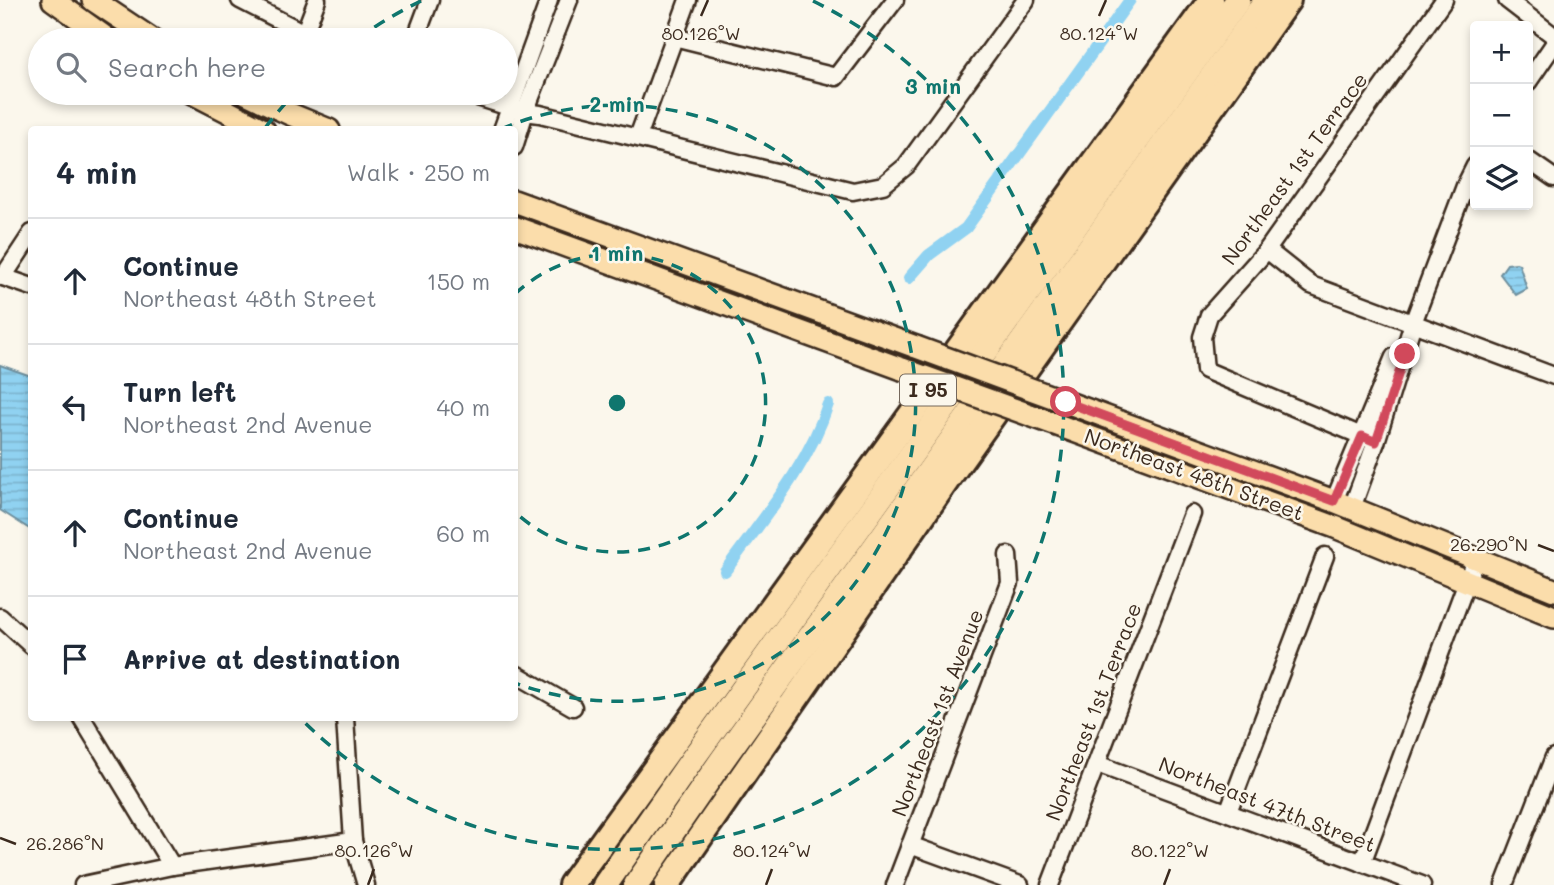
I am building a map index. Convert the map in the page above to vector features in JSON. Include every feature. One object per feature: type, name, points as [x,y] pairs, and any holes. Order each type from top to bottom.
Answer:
[{"type":"highway","name":"I 95","points":[[571,885],[1210,0]]},
{"type":"highway","points":[[605,885],[1238,0]]},
{"type":"highway","points":[[636,885],[722,760],[1267,0]]},
{"type":"highway","points":[[667,885],[947,480],[1288,0]]},
{"type":"highway","points":[[590,885],[625,833],[646,779]]},
{"type":"main road","points":[[53,0],[92,28]]},
{"type":"main road","points":[[93,0],[135,28]]},
{"type":"main road","points":[[215,105],[256,126]]},
{"type":"main road","points":[[271,105],[319,126]]},
{"type":"main road","name":"Northeast 48th Street","points":[[518,202],[1343,504],[1554,590]]},
{"type":"main road","name":"Northeast 48th Street","points":[[518,228],[1335,527],[1554,617]]},
{"type":"street","points":[[240,0],[294,28]]},
{"type":"street","points":[[312,28],[317,0]]},
{"type":"street","points":[[420,28],[430,0]]},
{"type":"street","points":[[516,126],[517,110],[549,0]]},
{"type":"street","points":[[505,126],[517,110],[569,0]]},
{"type":"street","points":[[638,137],[688,0]]},
{"type":"street","points":[[502,105],[853,191],[883,185],[906,166],[1026,0]]},
{"type":"street","name":"Northeast 1st Terrace","points":[[1369,439],[1205,370],[1202,337],[1209,315],[1267,250],[1444,0]]},
{"type":"street","points":[[1507,0],[1554,36]]},
{"type":"street","points":[[674,37],[836,77],[891,1]]},
{"type":"street","points":[[1533,75],[1554,44]]},
{"type":"street","points":[[1533,163],[1554,178]]},
{"type":"street","points":[[1343,504],[1369,439],[1406,326],[1413,323],[1470,176]]},
{"type":"street","points":[[28,239],[2,277],[28,286]]},
{"type":"street","points":[[1267,250],[1311,285],[1554,376]]},
{"type":"street","name":"Northeast 1st Terrace","points":[[1050,885],[1192,514]]},
{"type":"street","name":"Northeast 1st Avenue","points":[[895,885],[1010,583],[1008,555]]},
{"type":"street","points":[[1228,812],[1325,556]]},
{"type":"street","points":[[1362,863],[1476,557]]},
{"type":"street","points":[[0,617],[28,642]]},
{"type":"street","points":[[518,675],[573,706]]},
{"type":"street","points":[[84,721],[172,866]]},
{"type":"street","points":[[345,721],[353,841],[366,885]]},
{"type":"street","points":[[1504,885],[1554,757]]},
{"type":"street","name":"Northeast 47th Street","points":[[1097,764],[1422,885]]},
{"type":"street","points":[[83,885],[172,866],[353,841]]},
{"type":"street","points":[[910,845],[1020,885]]},
{"type":"water","points":[[1507,264],[1519,264],[1527,289],[1516,295],[1500,274]]},
{"type":"water","points":[[0,365],[28,375],[28,528],[0,510]]},
{"type":"waterway","points":[[909,278],[929,255],[966,228],[1130,0]]},
{"type":"waterway","points":[[725,571],[797,471],[828,404]]},
{"type":"route","points":[[1066,402],[1334,501],[1362,436],[1376,442],[1405,354]]}]
